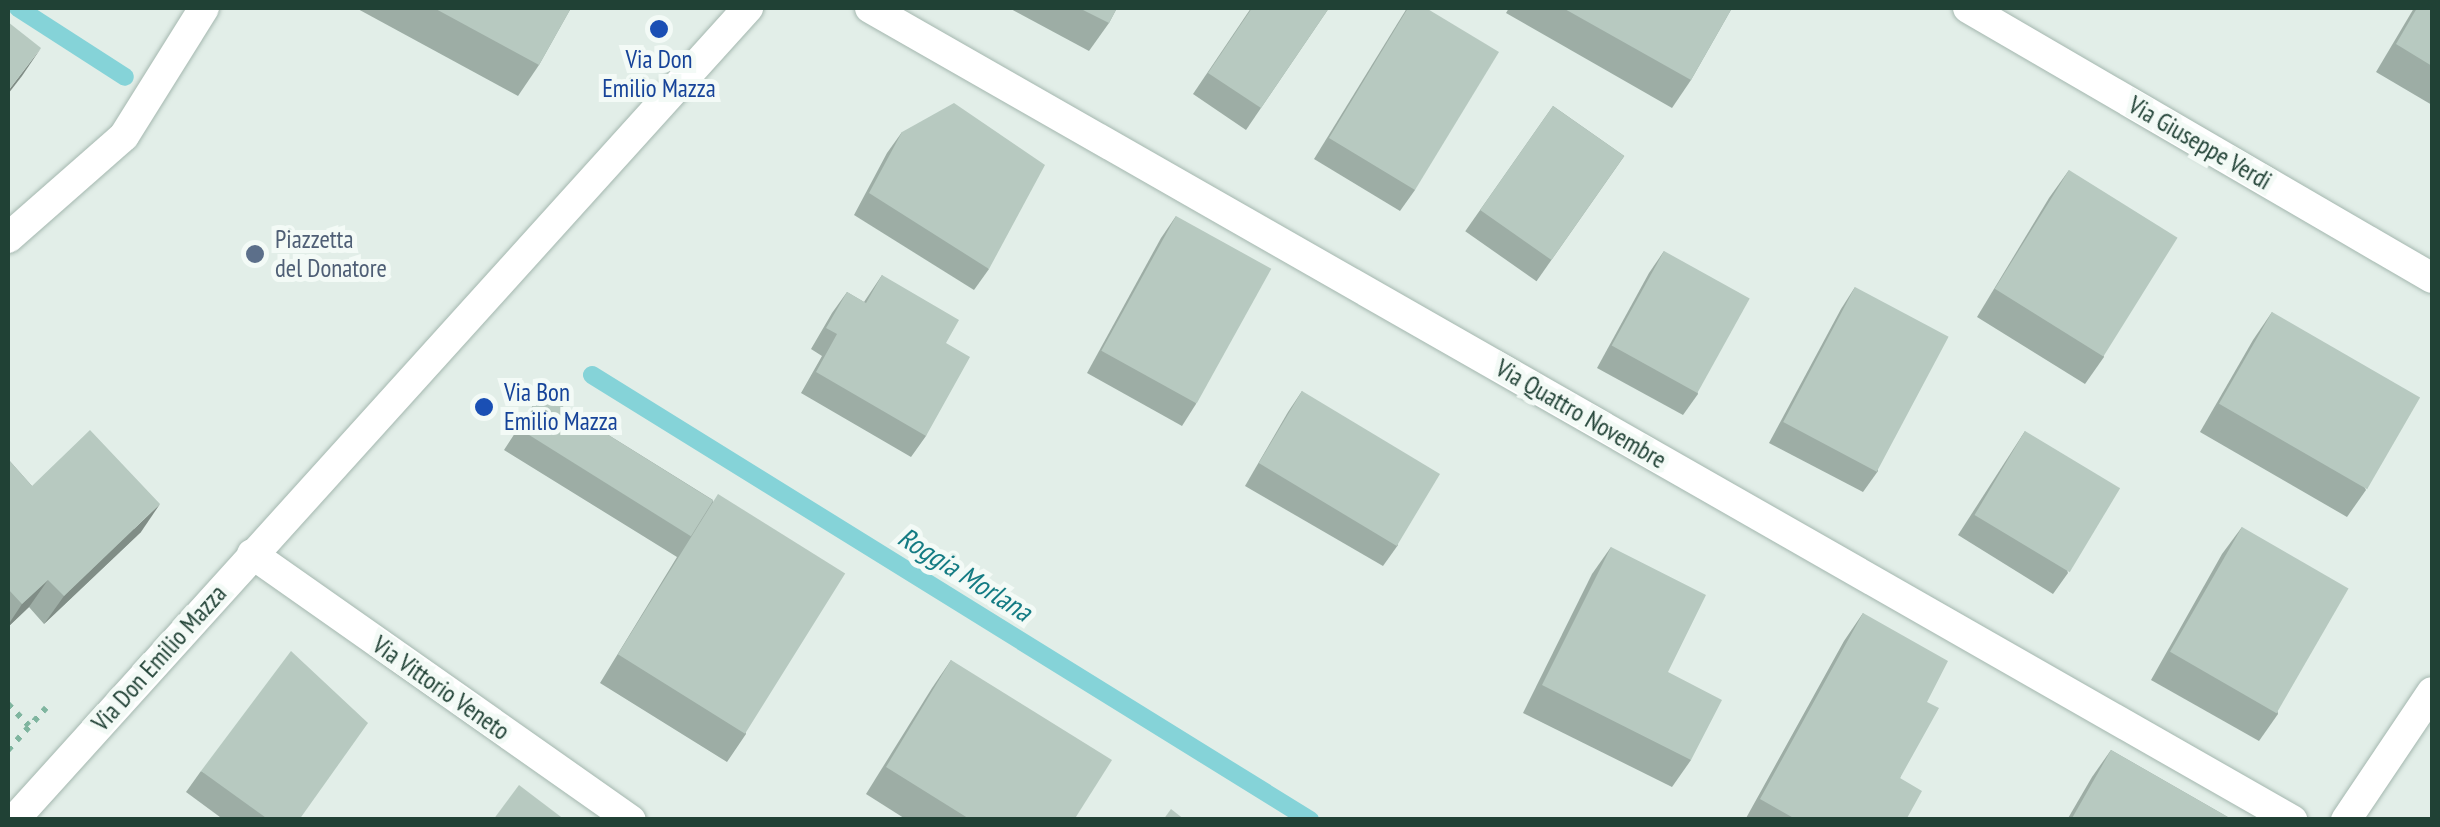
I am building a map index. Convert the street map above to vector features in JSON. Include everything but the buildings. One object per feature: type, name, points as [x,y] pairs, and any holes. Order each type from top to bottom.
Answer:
[{"type":"street","points":[[8,238],[124,136],[204,8]]},
{"type":"street","name":"Via Don Emilio Mazza","points":[[14,820],[748,8]]},
{"type":"street","name":"Via Quattro Novembre","points":[[870,8],[2292,820]]},
{"type":"street","name":"Via Giuseppe Verdi","points":[[1968,8],[2432,278]]},
{"type":"street","name":"Via Vittorio Veneto","points":[[252,554],[630,820]]},
{"type":"street","points":[[2346,820],[2432,692]]},
{"type":"path","points":[[8,704],[30,726]]},
{"type":"waterway","name":"Roggia Morlana","points":[[18,8],[125,77]]},
{"type":"waterway","name":"Roggia Morlana","points":[[592,375],[1310,820]]},
{"type":"place","name":"Via Don Emilio Mazza","points":[[659,29]]},
{"type":"place","name":"Piazzetta del Donatore","points":[[255,254]]},
{"type":"place","name":"Via Bon Emilio Mazza","points":[[484,407]]}]
